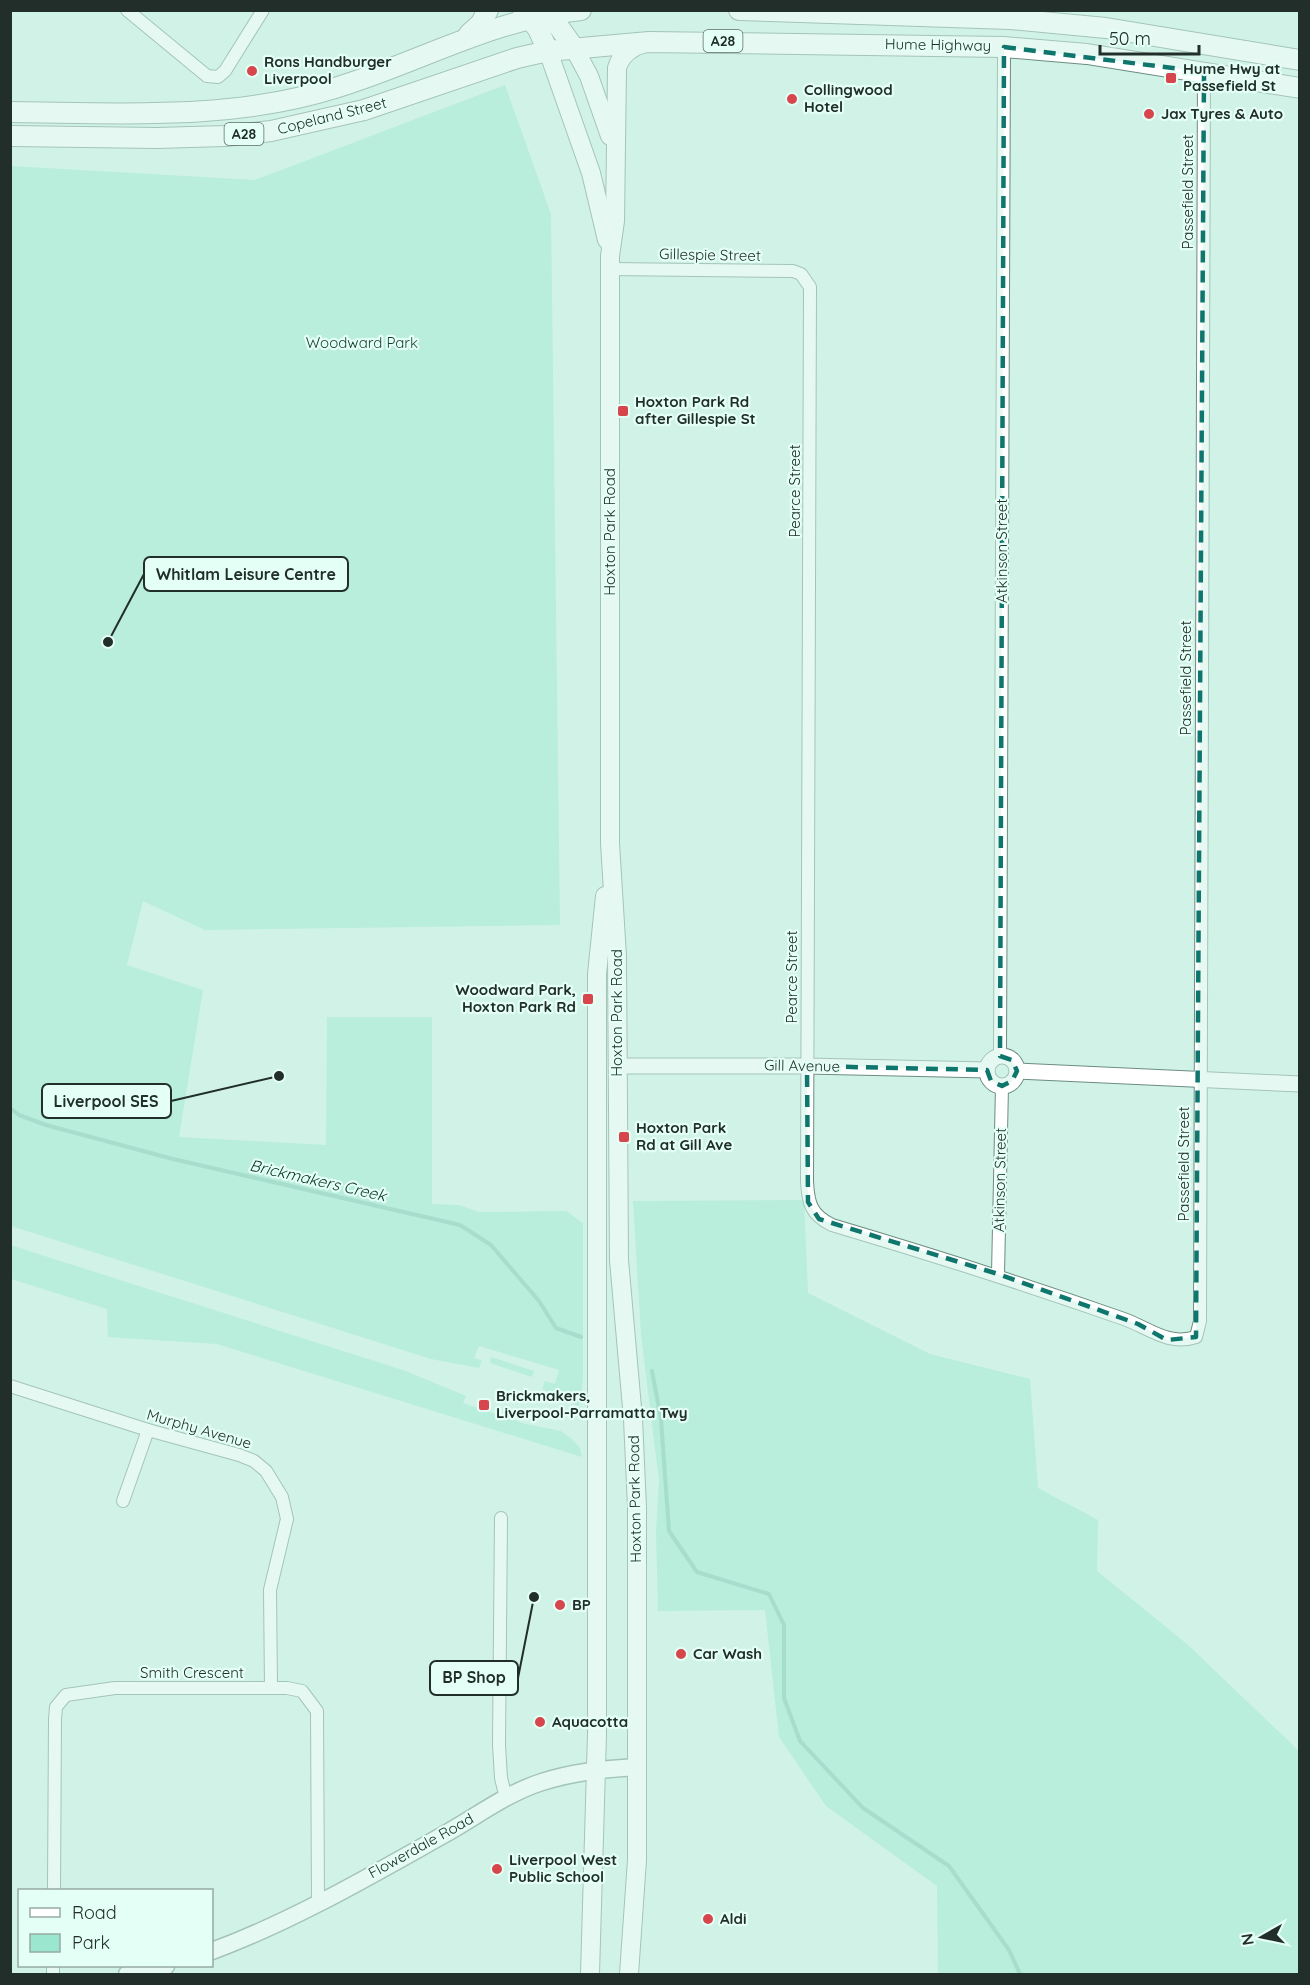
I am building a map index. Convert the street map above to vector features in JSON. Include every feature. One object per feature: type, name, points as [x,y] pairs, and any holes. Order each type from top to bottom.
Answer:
[{"type":"highway","points":[[461,39],[476,28],[488,10]]},
{"type":"highway","name":"A28","points":[[538,13],[581,10]]},
{"type":"highway","name":"Hume Highway","points":[[739,10],[1010,15],[1106,28],[1299,60]]},
{"type":"highway","points":[[538,13],[574,48]]},
{"type":"highway","points":[[538,13],[548,51]]},
{"type":"highway","name":"Copeland Street","points":[[10,112],[176,112],[228,110],[272,104],[335,88],[461,39],[538,13]]},
{"type":"highway","name":"Hume Highway","points":[[574,48],[649,42],[1004,47],[1087,54],[1299,88]]},
{"type":"highway","name":"Copeland Street","points":[[10,136],[157,138],[225,136],[271,131],[364,110],[486,67],[548,51],[574,48]]},
{"type":"main road","name":"Hoxton Park Road","points":[[629,1974],[637,1860],[637,1496],[619,1260],[617,956],[610,843],[610,263],[615,221],[617,65],[631,47],[649,42]]},
{"type":"main road","name":"Hoxton Park Road","points":[[574,48],[589,76],[608,127],[616,179]]},
{"type":"main road","name":"Hoxton Park Road","points":[[548,51],[591,172],[610,263]]},
{"type":"main road","name":"Hoxton Park Road","points":[[590,1974],[596,1770],[597,974],[610,843]]},
{"type":"main road","points":[[597,1065],[617,1066]]},
{"type":"main road","name":"Flowerdale Road","points":[[213,1951],[254,1934],[318,1902],[401,1859],[506,1798],[540,1783],[596,1770],[637,1767]]},
{"type":"main road","points":[[127,1974],[157,1967]]},
{"type":"street","points":[[127,10],[207,76],[218,77],[225,71],[263,10]]},
{"type":"street","name":"Atkinson Street","points":[[1000,1056],[1004,47]]},
{"type":"street","name":"Passefield Street","points":[[1199,1283],[1204,72]]},
{"type":"street","name":"Gillespie Street","points":[[610,263],[793,271],[801,274],[807,280]]},
{"type":"street","name":"Pearce Street","points":[[807,280],[810,296],[808,1202],[819,1219],[998,1274],[1138,1324],[1167,1340],[1184,1341],[1196,1337],[1200,1321],[1199,1283]]},
{"type":"street","points":[[1000,1056],[1012,1060],[1017,1071],[1012,1081],[1002,1086],[991,1081],[987,1070],[989,1064],[1000,1056]]},
{"type":"street","name":"Gill Avenue","points":[[617,1066],[807,1066],[987,1070]]},
{"type":"street","points":[[1017,1071],[1299,1084]]},
{"type":"street","name":"Atkinson Street","points":[[998,1274],[1002,1086]]},
{"type":"street","name":"Murphy Avenue","points":[[10,1386],[254,1461],[266,1471],[282,1497],[287,1519],[270,1590],[271,1687]]},
{"type":"street","points":[[123,1501],[148,1430]]},
{"type":"street","points":[[501,1518],[499,1745],[501,1778],[506,1798]]},
{"type":"street","name":"Smith Crescent","points":[[54,1889],[55,1719],[56,1707],[66,1695],[115,1688],[271,1687],[303,1691],[317,1711],[318,1902]]},
{"type":"highlighted area","points":[[1004,47],[1204,72],[1196,1337],[1167,1340],[1138,1324],[998,1274],[819,1219],[808,1202],[807,1066],[987,1070],[991,1081],[1002,1086],[1012,1081],[1017,1071],[1012,1060],[1000,1056]]},
{"type":"green space","name":"Woodward Park","points":[[505,85],[551,214],[560,925],[205,930],[143,901],[127,965],[203,990],[179,1137],[326,1145],[327,1017],[432,1017],[432,1204],[459,1205],[479,1212],[566,1211],[583,1223],[583,1378],[581,1401],[578,1406],[542,1389],[545,1381],[555,1384],[559,1370],[479,1346],[474,1358],[482,1360],[479,1368],[431,1359],[11,1226],[11,166],[255,180]]},
{"type":"green space","points":[[804,1200],[808,1293],[930,1354],[1030,1379],[1038,1488],[1098,1520],[1097,1571],[1187,1644],[1299,1751],[1299,1974],[938,1974],[937,1886],[826,1806],[779,1737],[765,1610],[658,1611],[656,1532],[659,1481],[641,1335],[633,1201]]},
{"type":"green space","points":[[10,1245],[406,1371],[466,1396],[463,1403],[526,1424],[561,1431],[580,1448],[582,1457],[217,1344],[108,1337],[107,1309],[11,1279]]},
{"type":"green space","points":[[491,1357],[534,1371],[532,1377],[490,1363]]},
{"type":"waterway","name":"Brickmakers Creek","points":[[10,1108],[19,1115],[46,1125],[173,1159],[460,1225],[491,1245],[539,1301],[556,1328],[581,1337]]},
{"type":"waterway","name":"Brickmakers Creek","points":[[652,1371],[661,1419],[669,1531],[697,1572],[769,1594],[784,1625],[784,1698],[800,1741],[863,1808],[949,1866],[1009,1950],[1020,1974]]},
{"type":"place","name":"Rons Handburger Liverpool","points":[[252,71]]},
{"type":"place","name":"Hume Hwy at Passefield St","points":[[1171,78]]},
{"type":"place","name":"Collingwood Hotel","points":[[792,99]]},
{"type":"place","name":"Jax Tyres & Auto","points":[[1149,114]]},
{"type":"place","name":"Hoxton Park Rd after Gillespie St","points":[[623,411]]},
{"type":"place","name":"Whitlam Leisure Centre","points":[[108,642]]},
{"type":"place","name":"Woodward Park, Hoxton Park Rd","points":[[588,999]]},
{"type":"place","name":"Liverpool SES","points":[[279,1076]]},
{"type":"place","name":"Hoxton Park Rd at Gill Ave","points":[[624,1137]]},
{"type":"place","name":"Brickmakers, Liverpool-Parramatta Twy","points":[[484,1405]]},
{"type":"place","name":"BP Shop","points":[[534,1597]]},
{"type":"place","name":"BP","points":[[560,1605]]},
{"type":"place","name":"Car Wash","points":[[681,1654]]},
{"type":"place","name":"Aquacotta","points":[[540,1722]]},
{"type":"place","name":"Liverpool West Public School","points":[[497,1869]]},
{"type":"place","name":"Aldi","points":[[708,1919]]}]
